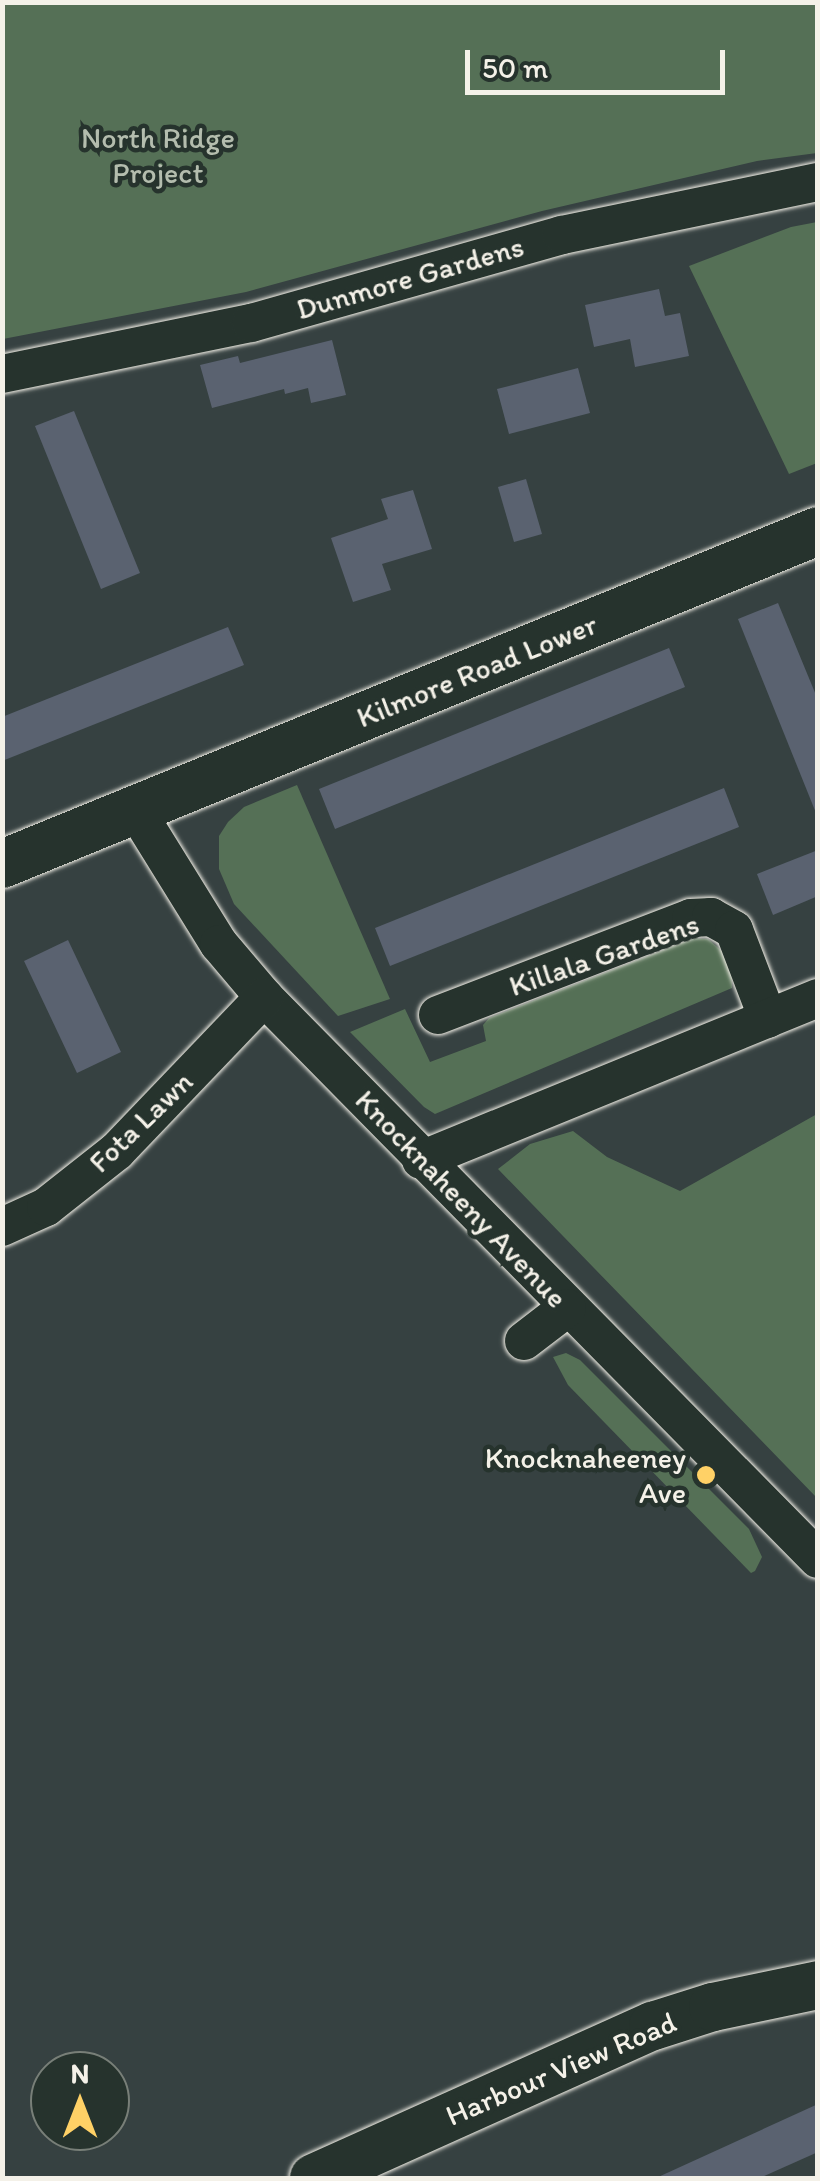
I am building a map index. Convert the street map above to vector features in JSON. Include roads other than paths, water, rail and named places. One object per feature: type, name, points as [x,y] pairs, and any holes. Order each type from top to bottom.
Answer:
[{"type":"street","name":"Dunmore Gardens","points":[[2,374],[251,322],[562,235],[818,182]]},
{"type":"street","name":"Kilmore Road Lower","points":[[2,864],[815,540]]},
{"type":"street","name":"Knocknaheeny Avenue","points":[[137,812],[219,944],[264,996],[421,1160],[818,1559]]},
{"type":"street","name":"Killala Gardens","points":[[438,1014],[691,918],[711,917],[734,930],[768,1019]]},
{"type":"street","name":"Fota Lawn","points":[[2,1227],[46,1207],[117,1151],[264,996]]},
{"type":"street","points":[[421,1160],[818,998]]},
{"type":"street","points":[[524,1340],[567,1308]]},
{"type":"street","name":"Harbour View Road","points":[[314,2178],[653,2026],[713,2007],[818,1985]]},
{"type":"place","name":"Knocknaheeney Ave","points":[[706,1475]]},
{"type":"park label","name":"North Ridge Project","points":[[158,155]]}]
